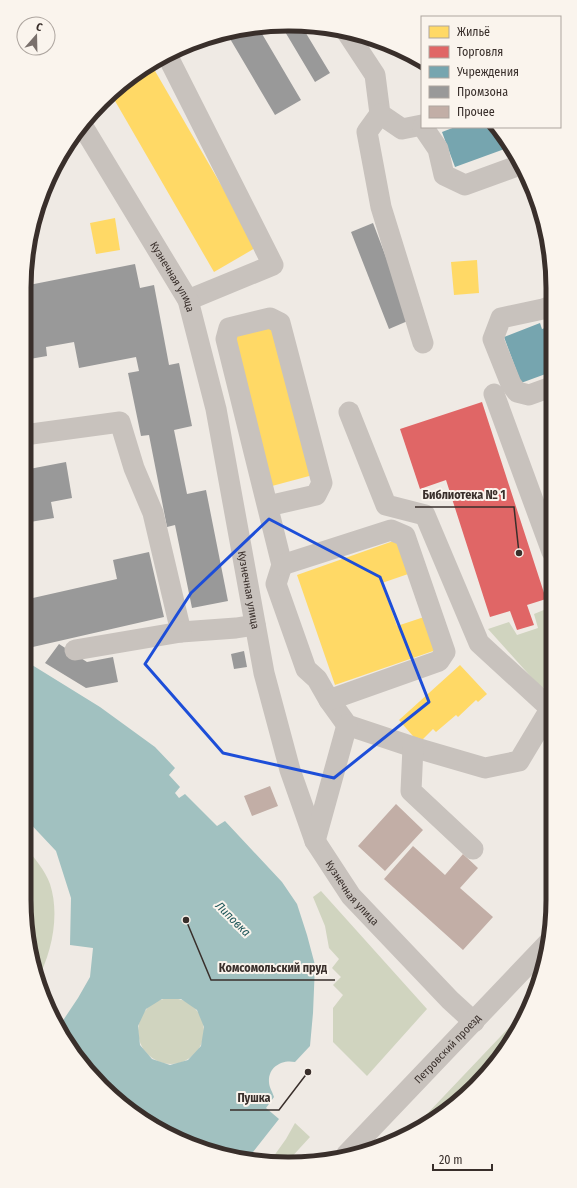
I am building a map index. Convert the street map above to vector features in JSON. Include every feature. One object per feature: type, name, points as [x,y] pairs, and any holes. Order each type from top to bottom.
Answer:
[{"type":"street","points":[[351,39],[375,75],[380,114],[367,132],[381,207],[423,343]]},
{"type":"street","points":[[170,60],[273,265],[188,300]]},
{"type":"street","points":[[380,114],[402,129],[421,126]]},
{"type":"street","points":[[423,128],[438,149],[444,176],[465,185],[515,167]]},
{"type":"street","name":"Кузнечная улица","points":[[85,130],[188,300],[216,409],[264,673],[290,770],[315,841],[351,896],[444,994],[474,1022]]},
{"type":"street","points":[[546,308],[501,318],[494,339],[511,384],[517,392],[529,395],[546,389]]},
{"type":"street","points":[[268,506],[316,494],[322,483],[280,323],[270,318],[229,328],[226,339],[282,565],[276,584],[306,669],[317,679],[329,700],[347,725],[413,747],[485,768],[519,761],[546,718]]},
{"type":"street","points":[[494,394],[546,536]]},
{"type":"street","points":[[349,412],[386,505],[425,515],[479,644],[546,703]]},
{"type":"street","points":[[31,434],[120,422],[134,468],[153,512],[181,632]]},
{"type":"street","points":[[282,565],[391,530],[405,536],[445,652],[439,662],[329,700]]},
{"type":"street","points":[[75,650],[181,632],[255,625]]},
{"type":"street","points":[[315,841],[347,725]]},
{"type":"street","points":[[413,747],[411,791],[473,850]]},
{"type":"street","name":"Петровский проезд","points":[[352,1149],[541,951]]},
{"type":"highlighted area","points":[[269,519],[380,577],[429,702],[334,778],[223,753],[145,664],[191,593]]},
{"type":"green space","points":[[546,609],[546,685],[542,689],[488,629],[509,622],[517,635],[538,628],[534,614]]},
{"type":"green space","points":[[31,854],[48,879],[53,896],[53,933],[47,958],[42,970],[33,933]]},
{"type":"green space","points":[[321,891],[427,1009],[367,1076],[333,1042],[333,1008],[343,995],[333,985],[341,977],[332,968],[339,959],[329,948],[325,926],[313,897]]},
{"type":"green space","points":[[171,998],[184,1001],[194,1008],[201,1018],[204,1031],[201,1044],[194,1054],[184,1061],[171,1064],[158,1061],[148,1054],[141,1044],[138,1031],[141,1018],[148,1008],[158,1001]]},
{"type":"green space","points":[[515,1021],[503,1043],[471,1082],[432,1114],[420,1121]]},
{"type":"green space","points":[[295,1123],[310,1137],[292,1157],[274,1156]]},
{"type":"water","name":"Липовка","points":[[31,664],[100,707],[155,747],[175,768],[169,775],[180,787],[175,793],[179,798],[185,794],[217,826],[225,821],[282,882],[297,904],[315,965],[310,1046],[295,1062],[290,1061],[281,1063],[273,1068],[269,1077],[269,1084],[274,1097],[266,1108],[279,1119],[251,1154],[222,1148],[190,1137],[145,1114],[106,1082],[74,1043],[62,1022],[90,977],[93,948],[70,945],[71,898],[56,851],[31,824]],"holes":[[[162,999],[181,999],[197,1010],[204,1027],[201,1046],[188,1060],[170,1065],[152,1059],[140,1045],[138,1026],[146,1009]]]},
{"type":"building: Жильё","points":[[154,69],[257,247],[214,272],[114,99]]},
{"type":"building: Жильё","points":[[115,218],[120,250],[96,254],[90,223]]},
{"type":"building: Жильё","points":[[477,260],[479,293],[454,295],[451,262]]},
{"type":"building: Жильё","points":[[274,321],[313,475],[272,486],[233,332]]},
{"type":"building: Жильё","points":[[399,539],[411,573],[382,583],[397,626],[424,617],[436,650],[335,685],[297,575]]},
{"type":"building: Жильё","points":[[460,665],[487,694],[478,702],[476,700],[458,717],[456,715],[436,732],[433,729],[419,743],[399,720]]},
{"type":"building: Торговля","points":[[482,402],[546,599],[527,605],[534,625],[517,630],[510,611],[490,617],[446,480],[420,489],[400,429]]},
{"type":"building: Учреждения","points":[[452,128],[490,128],[505,149],[455,167],[442,132]]},
{"type":"building: Учреждения","points":[[540,323],[542,329],[546,328],[546,374],[521,383],[504,337]]},
{"type":"building: Промзона","points":[[285,31],[305,32],[330,73],[315,82]]},
{"type":"building: Промзона","points":[[261,33],[301,100],[275,115],[230,38]]},
{"type":"building: Промзона","points":[[373,223],[410,320],[389,329],[351,232]]},
{"type":"building: Промзона","points":[[135,264],[140,288],[154,285],[169,365],[179,363],[192,426],[174,430],[187,494],[206,490],[228,601],[192,608],[175,525],[167,527],[149,435],[141,436],[128,373],[139,371],[136,357],[79,368],[74,342],[46,347],[47,356],[31,359],[31,285]]},
{"type":"building: Промзона","points":[[66,462],[72,498],[51,502],[54,518],[31,522],[31,469]]},
{"type":"building: Промзона","points":[[149,552],[164,617],[31,647],[31,598],[117,579],[113,560]]},
{"type":"building: Промзона","points":[[59,644],[87,662],[113,657],[118,682],[86,688],[45,663]]},
{"type":"building: Промзона","points":[[244,651],[247,667],[234,669],[231,654]]},
{"type":"building: Прочее","points":[[270,786],[278,806],[252,816],[244,796]]},
{"type":"building: Прочее","points":[[396,804],[423,830],[385,871],[358,846]]},
{"type":"building: Прочее","points":[[413,846],[445,875],[463,854],[478,868],[460,888],[493,917],[463,950],[384,879]]},
{"type":"place","name":"Библиотека № 1","points":[[519,553]]},
{"type":"place","name":"Комсомольский пруд","points":[[186,920]]},
{"type":"place","name":"Пушка","points":[[308,1072]]}]
